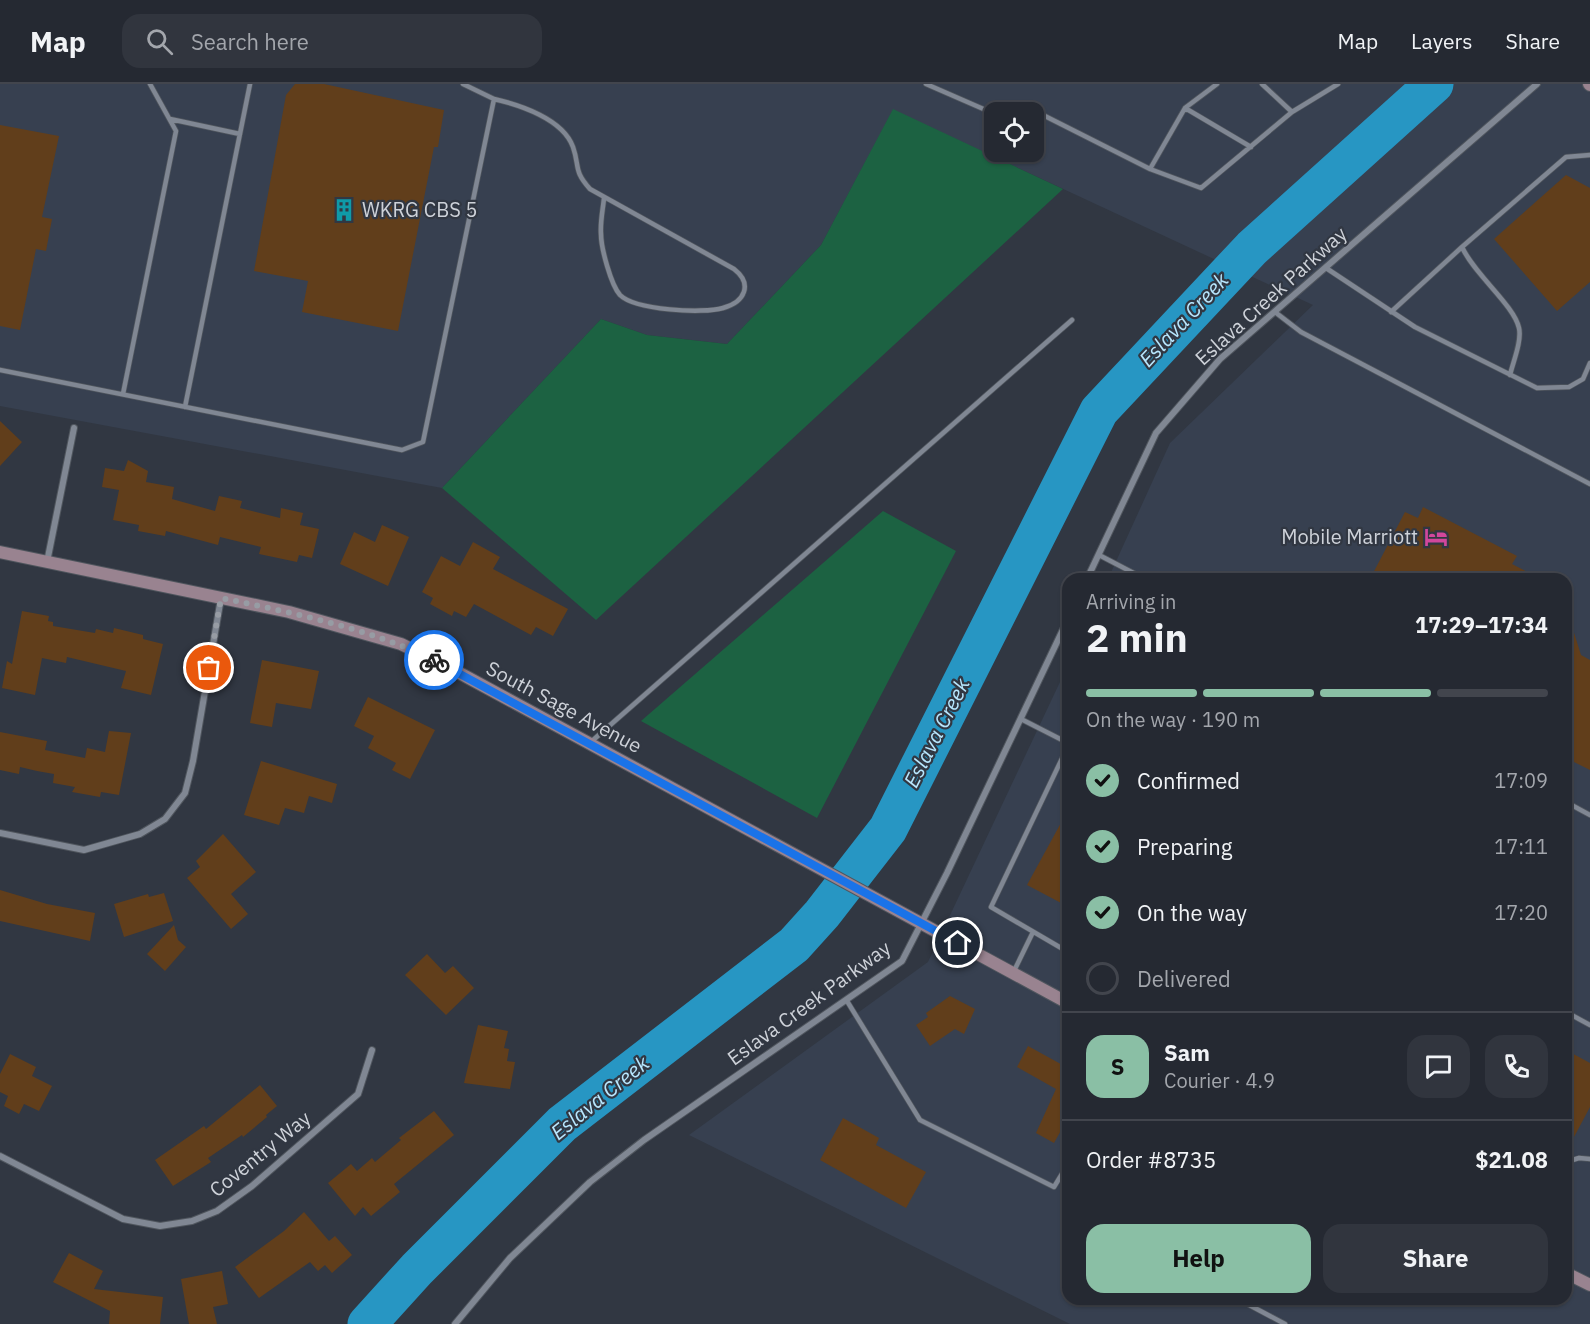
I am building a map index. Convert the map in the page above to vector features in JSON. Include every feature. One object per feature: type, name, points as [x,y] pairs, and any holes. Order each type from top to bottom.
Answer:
[{"type":"street","name":"Eslava Creek Parkway","points":[[1090,573],[1156,433],[1220,359],[1537,84]]},
{"type":"street","points":[[47,562],[74,428]]},
{"type":"street","name":"South Sage Avenue","points":[[0,552],[289,612],[401,644],[590,743],[1062,1001]]},
{"type":"street","points":[[0,833],[84,850],[140,834],[165,819],[185,793],[221,598]]},
{"type":"street","name":"Eslava Creek Parkway","points":[[454,1324],[510,1258],[590,1182],[644,1140],[902,961],[1062,632]]},
{"type":"street","name":"Coventry Way","points":[[0,1156],[123,1219],[160,1226],[192,1221],[217,1211],[252,1186],[358,1094],[372,1050]]},
{"type":"street","points":[[1572,1276],[1590,1285]]},
{"type":"lane","points":[[123,394],[175,137],[175,128],[150,84]]},
{"type":"lane","points":[[185,407],[250,84]]},
{"type":"lane","points":[[463,84],[494,99],[518,105],[558,127],[569,139],[576,170],[590,189],[734,269],[742,275],[746,284],[744,293],[725,308],[702,311],[644,306],[629,301],[619,294],[607,264],[600,234],[604,198]]},
{"type":"lane","points":[[926,84],[988,111],[1035,111],[1150,169],[1201,188],[1292,112],[1338,84]]},
{"type":"lane","points":[[1150,169],[1185,108],[1217,84]]},
{"type":"lane","points":[[1262,84],[1292,112]]},
{"type":"lane","points":[[0,370],[402,450],[423,442],[494,99]]},
{"type":"lane","points":[[1185,108],[1251,147]]},
{"type":"lane","points":[[170,119],[240,134]]},
{"type":"lane","points":[[1391,312],[1566,157],[1590,156]]},
{"type":"lane","points":[[1462,247],[1470,263],[1515,317],[1520,330],[1510,375]]},
{"type":"lane","points":[[1326,268],[1415,327],[1537,388],[1569,387],[1582,379],[1590,363]]},
{"type":"lane","points":[[1275,312],[1301,332],[1590,484]]},
{"type":"lane","points":[[590,743],[1072,320]]},
{"type":"lane","points":[[1099,555],[1133,573]]},
{"type":"lane","points":[[1021,718],[1062,741]]},
{"type":"lane","points":[[1062,757],[991,907],[1062,948]]},
{"type":"lane","points":[[1572,805],[1590,815]]},
{"type":"lane","points":[[1012,973],[1034,932]]},
{"type":"lane","points":[[847,1001],[920,1120],[1054,1187],[1062,1174]]},
{"type":"lane","points":[[1572,1015],[1590,1025]]},
{"type":"lane","points":[[1572,1160],[1590,1159]]},
{"type":"lane","points":[[1249,1305],[1285,1324]]},
{"type":"shaded area","points":[[0,84],[1590,84],[1590,1324],[1070,1324],[689,1135],[928,962],[1062,678],[1062,1305],[1572,1305],[1572,573],[1111,573],[1170,443],[1313,305],[1005,162],[1044,162],[1044,102],[984,102],[984,152],[893,110],[821,245],[727,344],[647,335],[601,319],[442,488],[0,406]]},
{"type":"green space","points":[[893,109],[984,152],[984,162],[1006,162],[1063,189],[596,620],[442,488],[601,319],[647,335],[727,344],[821,245]]},
{"type":"green space","points":[[883,511],[956,551],[817,818],[641,721]]},
{"type":"building","name":"WKRG CBS 5","points":[[295,84],[324,84],[444,110],[438,147],[434,147],[398,331],[302,312],[308,281],[254,271],[286,95]]},
{"type":"building","points":[[0,125],[59,136],[42,217],[52,219],[46,251],[36,249],[20,330],[0,326]]},
{"type":"building","points":[[1566,175],[1590,188],[1590,282],[1557,311],[1494,239]]},
{"type":"building","points":[[0,421],[22,442],[0,466]]},
{"type":"building","points":[[128,460],[148,471],[146,482],[174,487],[172,499],[215,511],[219,496],[242,501],[240,508],[280,518],[281,508],[303,513],[300,525],[319,529],[312,558],[299,555],[297,562],[259,554],[261,547],[220,537],[218,545],[166,531],[165,536],[138,531],[139,525],[113,520],[119,490],[102,487],[105,468],[124,471]]},
{"type":"building","name":"Mobile Marriott","points":[[1423,507],[1517,556],[1512,564],[1529,573],[1373,573],[1405,512],[1418,518]]},
{"type":"building","points":[[382,525],[409,537],[388,586],[340,564],[354,532],[375,542]]},
{"type":"building","points":[[473,542],[500,557],[493,569],[568,609],[553,636],[536,627],[531,635],[474,604],[466,617],[454,611],[452,616],[430,604],[433,598],[422,592],[441,556],[460,566]]},
{"type":"building","points":[[22,611],[49,616],[48,621],[53,622],[53,626],[95,633],[96,629],[113,633],[114,628],[143,635],[143,639],[163,644],[151,695],[121,688],[126,671],[67,657],[66,663],[42,658],[35,695],[2,688],[7,661],[12,664]]},
{"type":"building","points":[[1572,626],[1581,655],[1590,660],[1590,770],[1572,761]]},
{"type":"building","points":[[262,660],[319,671],[311,709],[276,703],[272,727],[250,723]]},
{"type":"building","points":[[368,697],[435,730],[410,779],[392,770],[396,763],[368,748],[374,736],[354,726]]},
{"type":"building","points":[[109,731],[131,733],[119,795],[101,792],[100,797],[72,792],[75,787],[53,783],[54,774],[20,767],[19,774],[0,770],[0,732],[47,741],[45,750],[85,758],[87,748],[105,752]]},
{"type":"building","points":[[261,761],[337,784],[332,803],[309,796],[304,813],[285,808],[279,825],[244,815]]},
{"type":"building","points":[[1062,821],[1062,903],[1027,885]]},
{"type":"building","points":[[223,834],[256,872],[231,894],[248,914],[231,929],[187,878],[200,867],[196,861]]},
{"type":"building","points":[[0,890],[47,904],[95,913],[90,941],[0,921]]},
{"type":"building","points":[[164,893],[173,921],[124,937],[114,904],[148,894],[149,897]]},
{"type":"building","points":[[174,925],[178,940],[186,947],[165,971],[147,954]]},
{"type":"building","points":[[427,954],[445,973],[453,966],[474,988],[446,1015],[405,975]]},
{"type":"building","points":[[950,996],[975,1009],[964,1034],[955,1029],[930,1046],[916,1025],[928,1017],[926,1013]]},
{"type":"building","points":[[478,1025],[508,1031],[504,1048],[509,1049],[507,1061],[515,1062],[510,1089],[464,1083]]},
{"type":"building","points":[[1028,1046],[1062,1065],[1062,1129],[1054,1143],[1036,1133],[1056,1089],[1017,1067]]},
{"type":"building","points":[[1572,1053],[1590,1063],[1590,1107],[1572,1141]]},
{"type":"building","points":[[10,1054],[36,1067],[32,1076],[52,1086],[39,1111],[24,1104],[19,1114],[4,1106],[8,1096],[0,1092],[0,1074]]},
{"type":"building","points":[[260,1085],[277,1106],[243,1137],[242,1135],[208,1158],[211,1162],[173,1186],[155,1160],[204,1126],[206,1129]]},
{"type":"building","points":[[434,1111],[454,1135],[394,1184],[400,1192],[371,1216],[363,1207],[355,1216],[328,1183],[351,1164],[357,1171],[372,1158],[375,1162],[401,1140],[399,1138]]},
{"type":"building","points":[[843,1118],[879,1138],[876,1145],[926,1172],[906,1208],[820,1160]]},
{"type":"building","points":[[304,1212],[329,1241],[335,1236],[352,1255],[332,1273],[325,1265],[318,1271],[310,1262],[259,1298],[235,1267],[284,1231]]},
{"type":"building","points":[[69,1253],[103,1271],[94,1289],[163,1297],[160,1324],[109,1324],[110,1311],[53,1282]]},
{"type":"building","points":[[222,1271],[228,1304],[213,1307],[217,1324],[189,1324],[181,1279]]},
{"type":"waterway","name":"Eslava Creek","points":[[367,1324],[417,1269],[562,1124],[794,945],[822,914],[888,829],[1099,411],[1252,248],[1434,84]]},
{"type":"way so far","points":[[209,668],[221,598],[289,612],[401,644],[434,660]]},
{"type":"place","name":"WKRG CBS 5","points":[[344,210]]},
{"type":"place","name":"Mobile Marriott","points":[[1436,537]]},
{"type":"route","points":[[434,660],[958,943]]}]
